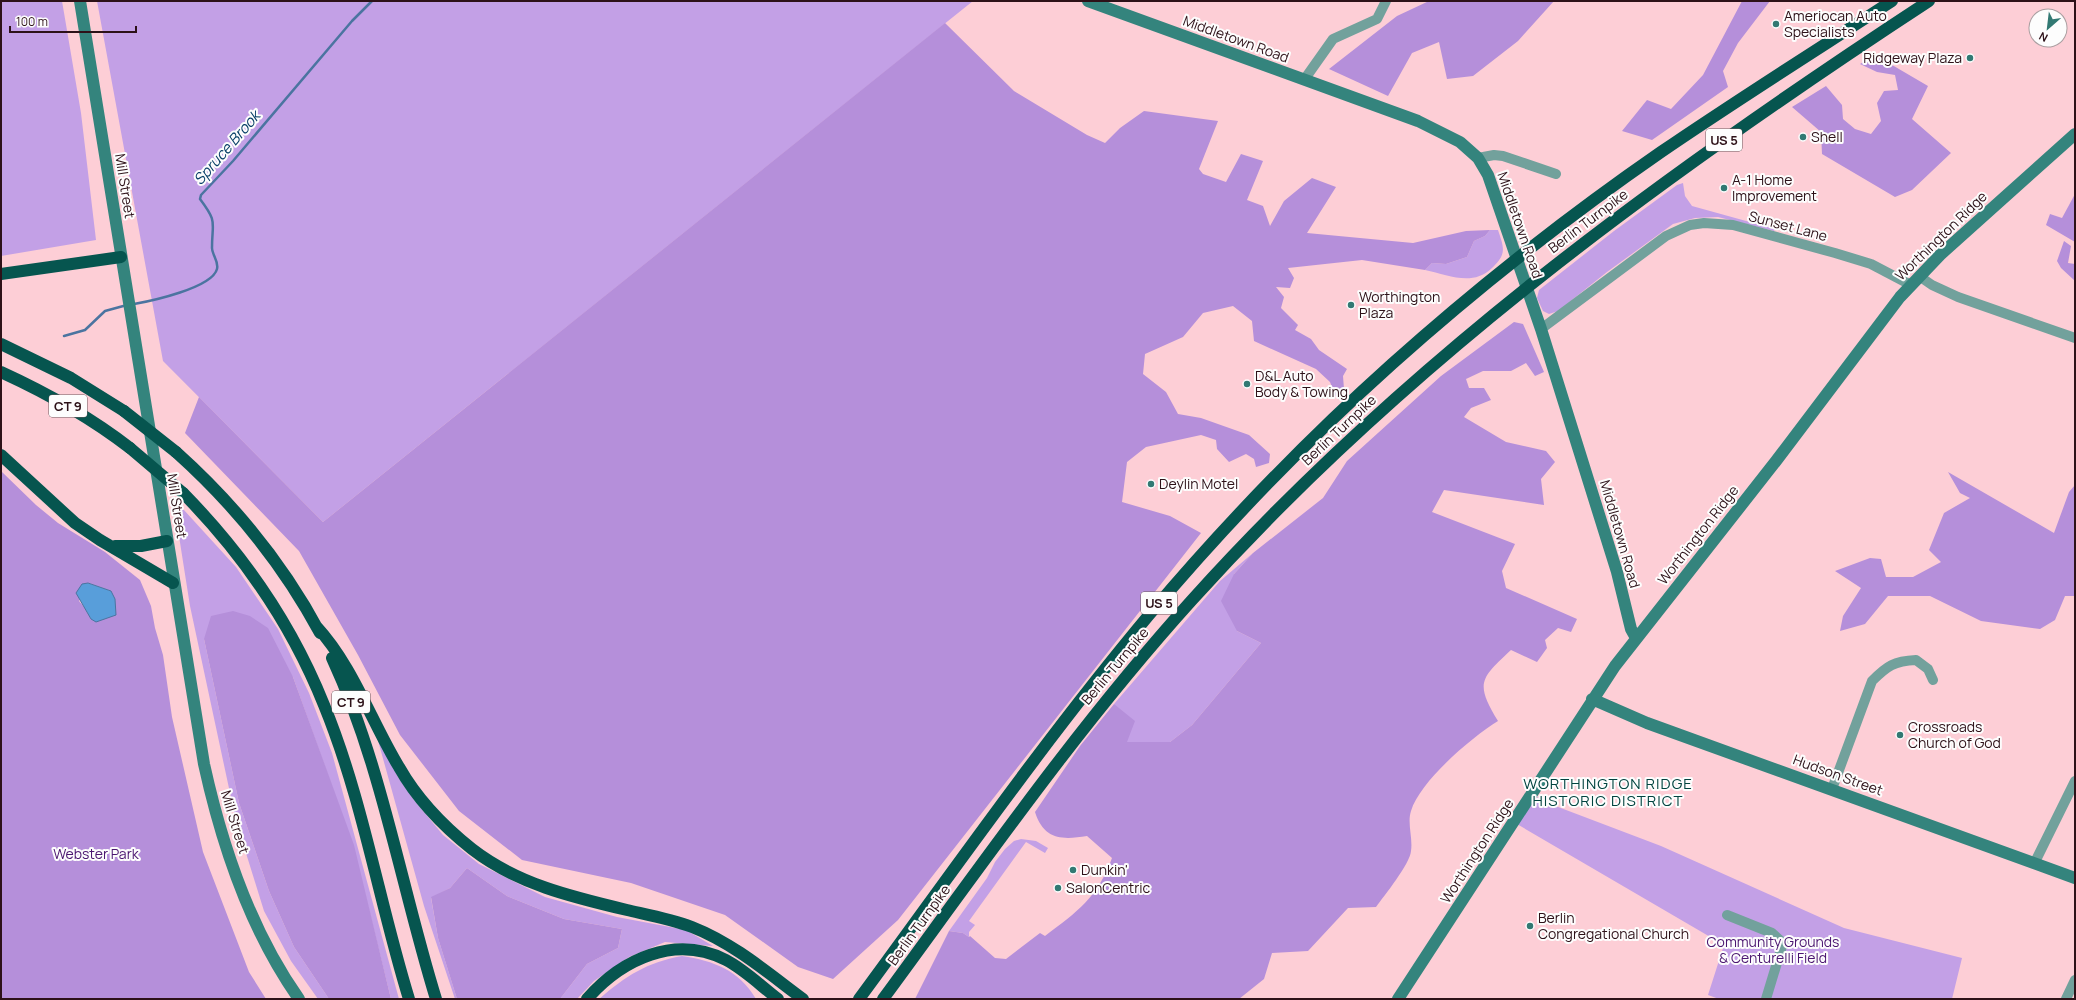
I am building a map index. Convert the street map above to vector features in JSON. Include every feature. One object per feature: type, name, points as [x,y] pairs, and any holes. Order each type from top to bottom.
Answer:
[{"type":"highway","name":"Berlin Turnpike","points":[[859,999],[1067,717],[1150,614],[1206,549],[1267,485],[1360,394],[1423,337],[1516,259],[1662,152],[1892,1]]},
{"type":"highway","name":"Berlin Turnpike","points":[[883,999],[1082,730],[1193,598],[1283,504],[1346,444],[1442,357],[1525,287],[1684,169],[1819,74],[1929,1]]},
{"type":"highway","points":[[1,274],[121,257]]},
{"type":"highway","name":"CT 9","points":[[1,344],[65,374],[124,411],[176,452],[219,493],[281,569],[316,626],[343,681],[364,738],[436,999]]},
{"type":"highway","name":"CT 9","points":[[1,372],[68,406],[130,448],[183,493],[218,531],[264,592],[290,634],[317,688],[332,726],[347,772],[409,999]]},
{"type":"highway","points":[[1,454],[66,515],[108,544],[173,583]]},
{"type":"highway","points":[[108,544],[136,547],[167,541]]},
{"type":"highway","points":[[316,626],[339,655],[388,748],[408,782],[438,818],[473,850],[504,870],[547,889],[674,921],[702,931],[736,950],[803,999]]},
{"type":"highway","points":[[587,999],[601,984],[629,964],[652,953],[671,950],[692,950],[714,955],[734,965],[778,999]]},
{"type":"highway","points":[[754,980],[766,999]]},
{"type":"highway","points":[[888,999],[893,985]]},
{"type":"main road","name":"Mill Street","points":[[80,1],[198,736],[218,822],[239,882],[255,920],[276,961],[299,999]]},
{"type":"main road","name":"Middletown Road","points":[[1088,1],[1435,128],[1460,142],[1478,158],[1492,183],[1525,287],[1541,329],[1613,558],[1631,629],[1636,638]]},
{"type":"main road","name":"Worthington Ridge","points":[[1398,999],[1592,700],[1636,638],[1722,530],[1915,280],[1945,250],[2075,134]]},
{"type":"main road","name":"Hudson Street","points":[[1592,700],[1647,724],[2035,862],[2075,878]]},
{"type":"street","points":[[1304,80],[1333,39],[1376,19],[1386,1]]},
{"type":"street","points":[[1478,158],[1494,155],[1503,156],[1556,174]]},
{"type":"street","name":"Sunset Lane","points":[[1541,329],[1666,236],[1690,225],[1704,223],[1732,225],[1871,264],[1932,285],[1958,297],[2075,338]]},
{"type":"street","points":[[1832,789],[1872,682],[1885,668],[1899,661],[1916,660],[1928,669],[1933,680]]},
{"type":"street","points":[[2035,862],[2075,781]]},
{"type":"street","points":[[1727,915],[1772,933],[1782,943],[1766,999]]},
{"type":"street","points":[[2066,999],[2075,980]]},
{"type":"green space","points":[[1,1],[62,1],[81,113],[96,240],[1,256]]},
{"type":"green space","points":[[97,1],[973,1],[323,522],[163,361]]},
{"type":"green space","points":[[1429,1],[1554,1],[1518,41],[1473,76],[1447,79],[1439,42],[1412,53],[1388,96],[1329,69],[1397,16]]},
{"type":"green space","points":[[1742,1],[1770,1],[1738,43],[1723,71],[1728,87],[1652,140],[1622,131],[1647,100],[1671,109],[1703,75]]},
{"type":"green space","points":[[945,23],[1014,91],[1087,135],[1105,143],[1120,128],[1144,111],[1218,121],[1199,169],[1203,174],[1226,182],[1241,154],[1263,161],[1247,200],[1263,206],[1270,226],[1284,201],[1312,178],[1336,187],[1307,233],[1413,243],[1466,231],[1490,230],[1485,236],[1474,241],[1467,257],[1446,264],[1432,263],[1425,270],[1362,260],[1288,268],[1294,278],[1290,288],[1276,287],[1284,297],[1281,308],[1298,325],[1295,330],[1311,339],[1319,350],[1347,369],[1343,376],[1344,389],[1336,397],[1330,382],[1316,369],[1254,341],[1252,321],[1233,306],[1203,313],[1183,337],[1145,354],[1143,374],[1166,392],[1178,414],[1201,418],[1249,435],[1270,454],[1269,463],[1256,467],[1254,459],[1246,454],[1229,462],[1217,449],[1216,440],[1201,435],[1146,447],[1127,462],[1122,502],[1170,516],[1201,533],[898,920],[833,979],[798,967],[725,915],[631,883],[522,860],[459,811],[400,735],[358,655],[299,551],[185,433],[199,397],[323,522]]},
{"type":"green space","points":[[1875,55],[1928,86],[1912,119],[1951,153],[1912,190],[1895,197],[1822,154],[1821,132],[1792,107],[1826,86],[1842,105],[1843,119],[1855,129],[1871,134],[1881,121],[1877,103],[1884,91],[1898,90],[1895,75],[1877,72],[1860,64]]},
{"type":"green space","points":[[1683,183],[1685,196],[1692,206],[1775,229],[1774,231],[1718,217],[1695,218],[1673,224],[1607,272],[1558,311],[1549,314],[1543,311],[1537,298],[1539,290],[1614,231],[1677,185]]},
{"type":"green space","points":[[2075,194],[2075,242],[2046,225],[2050,214],[2062,218]]},
{"type":"green space","points":[[1490,230],[1498,230],[1503,250],[1497,263],[1484,274],[1476,277],[1460,278],[1425,270],[1432,263],[1446,264],[1467,257],[1474,241],[1485,236]]},
{"type":"green space","points":[[2064,241],[2071,246],[2068,263],[2075,264],[2075,281],[2061,268],[2057,261]]},
{"type":"green space","points":[[1514,322],[1523,324],[1544,372],[1535,376],[1526,363],[1511,371],[1483,371],[1466,379],[1469,388],[1484,388],[1491,400],[1471,408],[1464,417],[1506,442],[1546,451],[1555,462],[1541,479],[1544,505],[1444,490],[1432,512],[1515,544],[1502,571],[1506,588],[1577,619],[1571,632],[1558,628],[1545,640],[1547,648],[1537,662],[1511,650],[1487,675],[1484,682],[1486,698],[1498,721],[1487,728],[1448,761],[1416,799],[1410,816],[1410,857],[1396,880],[1376,907],[1348,908],[1308,951],[1272,953],[1264,979],[1239,999],[915,999],[949,931],[963,933],[969,937],[970,936],[995,958],[1006,959],[1040,933],[1045,936],[1085,903],[1100,883],[1112,858],[1087,836],[1062,838],[1049,833],[1043,828],[1035,812],[1080,746],[1114,704],[1135,721],[1127,742],[1170,742],[1192,725],[1261,643],[1237,631],[1221,601],[1234,574],[1253,553],[1323,498],[1347,461],[1441,376]]},
{"type":"green space","name":"Webster Park","points":[[1,471],[36,505],[58,523],[105,552],[140,580],[151,606],[155,628],[163,655],[172,717],[203,852],[249,972],[266,999],[1,999]],"holes":[[[88,583],[111,591],[91,619],[79,601]]]},
{"type":"green space","points":[[1948,472],[2054,533],[2069,492],[2075,485],[2075,596],[2065,596],[2055,620],[2040,629],[1981,621],[1930,596],[1888,596],[1865,624],[1840,631],[1843,616],[1861,588],[1835,571],[1870,558],[1881,559],[1886,577],[1913,577],[1941,562],[1929,550],[1944,513],[1970,498],[1960,493]]},
{"type":"green space","points":[[173,498],[236,567],[278,629],[309,693],[332,753],[399,999],[391,999],[353,845],[293,677],[204,639],[239,803],[269,891],[294,947],[329,999],[318,999],[291,961],[264,911],[236,821],[190,606]]},
{"type":"green space","points":[[1253,553],[1234,574],[1237,631],[1261,643],[1192,725],[1170,742],[1127,742],[1114,704],[1220,581]]},
{"type":"green space","points":[[233,611],[250,616],[268,628],[293,677],[354,845],[391,999],[329,999],[294,947],[269,891],[239,803],[204,639],[211,616]]},
{"type":"green space","points":[[377,737],[398,777],[414,800],[443,835],[479,864],[545,897],[617,917],[686,930],[713,946],[665,942],[629,957],[594,981],[577,999],[560,999],[587,964],[618,948],[622,929],[564,919],[507,896],[467,868],[450,888],[431,898],[438,938],[457,999],[455,999],[424,906]]},
{"type":"green space","name":"Community Grounds & Centurelli Field","points":[[1529,792],[1545,802],[1661,846],[1844,928],[1962,958],[1952,999],[1719,999],[1708,995],[1724,945],[1510,820]]},
{"type":"green space","points":[[1021,839],[1036,841],[1048,848],[1045,853],[1026,842],[969,921],[975,925],[969,932],[969,937],[963,933],[949,931],[987,878],[995,862],[1005,849],[1014,841]]},
{"type":"green space","points":[[467,868],[507,896],[564,919],[622,929],[618,948],[587,964],[560,999],[457,999],[438,938],[431,897],[450,888]]},
{"type":"green space","points":[[682,956],[705,961],[725,968],[742,981],[756,999],[599,999],[619,983],[647,966]]},
{"type":"water","points":[[88,583],[111,591],[115,599],[116,615],[96,622],[91,619],[76,593],[82,584]]},
{"type":"waterway","name":"Spruce Brook","points":[[134,304],[166,297],[193,288],[213,276],[217,269],[212,248],[213,222],[200,199],[201,195],[233,161],[352,21],[372,1]]},
{"type":"waterway","name":"Spruce Brook","points":[[64,336],[85,330],[105,311],[127,305]]},
{"type":"place","name":"Ameriocan Auto Specialists","points":[[1776,24]]},
{"type":"place","name":"Ridgeway Plaza","points":[[1970,58]]},
{"type":"place","name":"Shell","points":[[1803,137]]},
{"type":"place","name":"A-1 Home Improvement","points":[[1724,188]]},
{"type":"place","name":"Worthington Plaza","points":[[1351,305]]},
{"type":"place","name":"D&L Auto Body & Towing","points":[[1247,384]]},
{"type":"place","name":"Deylin Motel","points":[[1151,484]]},
{"type":"place","name":"Crossroads Church of God","points":[[1900,735]]},
{"type":"place","name":"Dunkin'","points":[[1073,870]]},
{"type":"place","name":"SalonCentric","points":[[1058,888]]},
{"type":"place","name":"Berlin Congregational Church","points":[[1530,926]]},
{"type":"district","name":"WORTHINGTON RIDGE HISTORIC DISTRICT","points":[[1608,792]]}]
